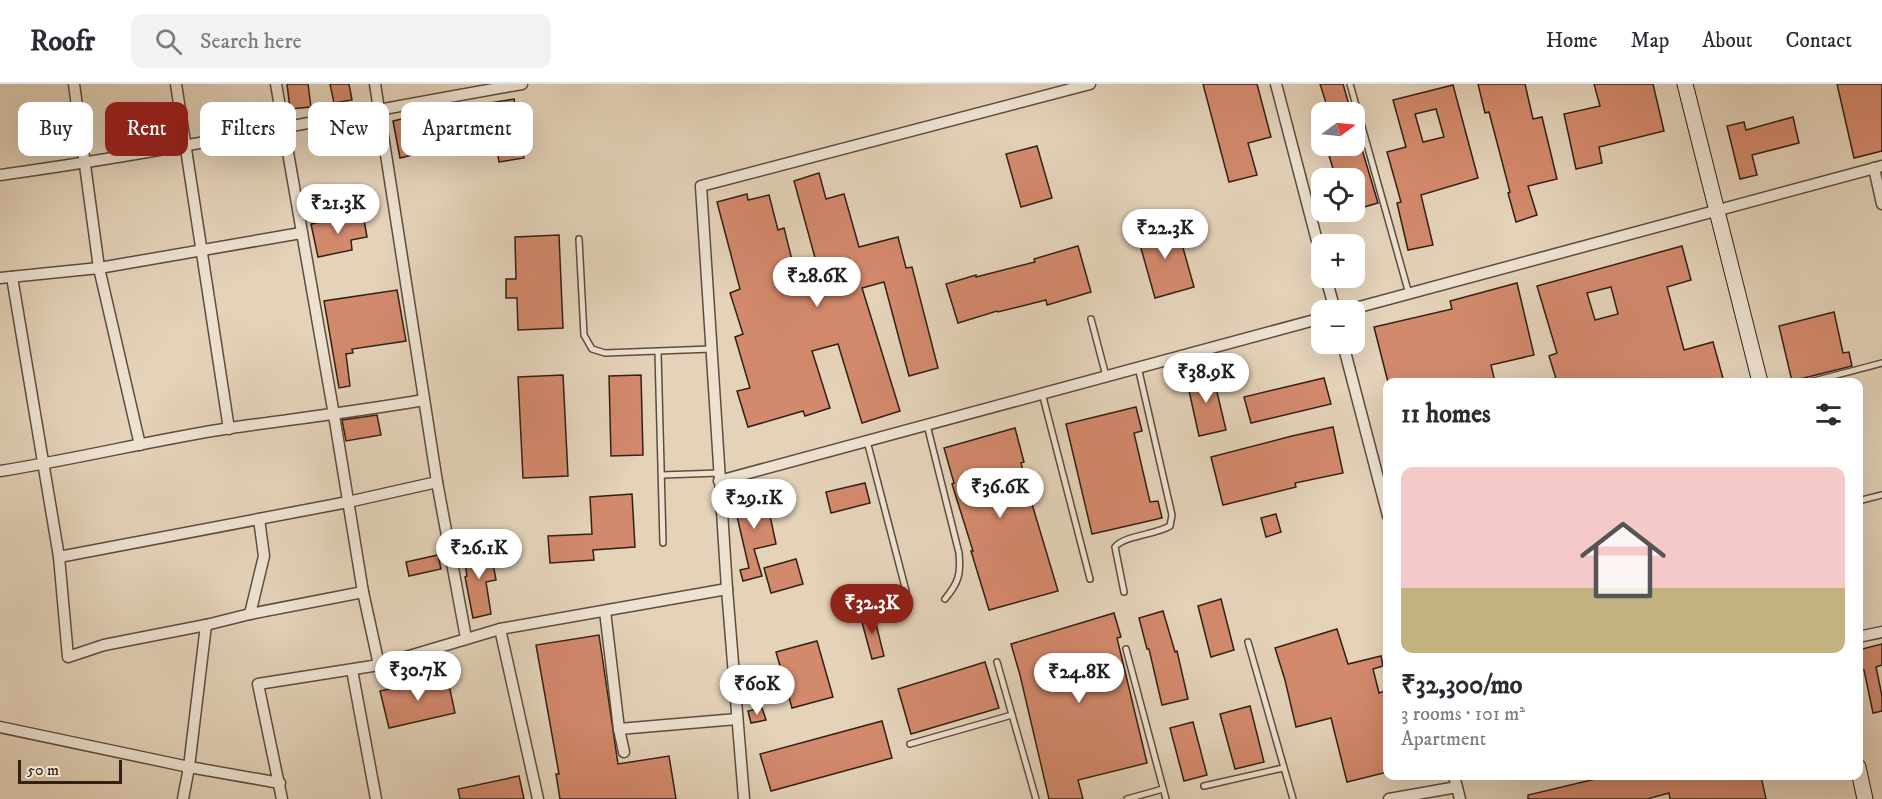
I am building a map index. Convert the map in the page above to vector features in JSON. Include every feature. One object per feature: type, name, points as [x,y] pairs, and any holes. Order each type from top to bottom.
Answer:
[{"type":"street","points":[[74,84],[99,268],[140,445]]},
{"type":"street","points":[[176,84],[179,102]]},
{"type":"street","points":[[276,84],[279,102]]},
{"type":"street","points":[[375,84],[377,102]]},
{"type":"street","points":[[389,107],[522,84]]},
{"type":"street","points":[[744,799],[719,477],[701,186],[1090,84]]},
{"type":"street","points":[[1276,84],[1315,234]]},
{"type":"street","points":[[1685,84],[1759,378]]},
{"type":"street","points":[[0,175],[132,156]]},
{"type":"street","points":[[187,156],[229,429]]},
{"type":"street","points":[[288,156],[363,592],[379,665]]},
{"type":"street","points":[[385,156],[437,482],[466,638]]},
{"type":"street","points":[[1365,306],[1878,167],[1882,204]]},
{"type":"street","points":[[0,278],[99,268],[301,233]]},
{"type":"street","points":[[12,277],[59,557],[68,657],[104,645],[363,592]]},
{"type":"street","points":[[719,477],[867,441],[1311,321]]},
{"type":"street","points":[[1346,354],[1383,497]]},
{"type":"street","points":[[0,471],[229,429],[424,400]]},
{"type":"street","points":[[59,557],[348,502],[437,482]]},
{"type":"street","points":[[250,614],[264,556],[259,519]]},
{"type":"street","points":[[282,799],[258,684],[379,665],[500,629],[727,589]]},
{"type":"street","points":[[605,611],[624,752]]},
{"type":"street","points":[[183,799],[206,625]]},
{"type":"street","points":[[500,629],[538,799]]},
{"type":"street","points":[[1863,636],[1882,632]]},
{"type":"street","points":[[352,670],[376,799]]},
{"type":"street","points":[[620,729],[737,718]]},
{"type":"street","points":[[0,727],[189,767],[280,783]]},
{"type":"street","points":[[1455,780],[1460,799]]},
{"type":"street","points":[[1861,780],[1865,799]]},
{"type":"street","points":[[1389,799],[1457,787]]},
{"type":"lane","points":[[1350,84],[1409,294]]},
{"type":"lane","points":[[579,239],[584,335],[592,349],[605,353],[711,349]]},
{"type":"lane","points":[[1091,319],[1106,376]]},
{"type":"lane","points":[[658,352],[663,543]]},
{"type":"lane","points":[[1825,378],[1882,363]]},
{"type":"lane","points":[[1124,592],[1115,547],[1119,541],[1161,531],[1170,526],[1172,515],[1138,367]]},
{"type":"lane","points":[[1042,393],[1090,579]]},
{"type":"lane","points":[[927,425],[959,553],[961,571],[955,587],[945,599]]},
{"type":"lane","points":[[867,441],[906,591]]},
{"type":"lane","points":[[662,475],[719,477]]},
{"type":"lane","points":[[1863,500],[1882,495]]},
{"type":"lane","points":[[1248,642],[1293,799]]},
{"type":"lane","points":[[1126,649],[1166,799]]},
{"type":"lane","points":[[997,662],[1036,799]]},
{"type":"lane","points":[[910,744],[1012,715]]},
{"type":"lane","points":[[1204,786],[1283,768]]},
{"type":"lane","points":[[1127,799],[1163,789]]},
{"type":"building","points":[[287,84],[308,84],[310,102],[308,102],[308,107],[296,108],[296,102],[289,102]]},
{"type":"building","points":[[330,84],[349,84],[352,100],[334,102]]},
{"type":"building","points":[[1203,84],[1257,84],[1271,137],[1248,143],[1257,175],[1229,182]]},
{"type":"building","points":[[1320,84],[1343,84],[1348,102],[1326,102]]},
{"type":"building","points":[[1478,84],[1525,84],[1533,119],[1542,117],[1557,179],[1528,186],[1537,215],[1516,222],[1489,112],[1485,113]]},
{"type":"building","points":[[1594,84],[1653,84],[1664,131],[1599,147],[1602,163],[1576,169],[1564,114],[1600,106]]},
{"type":"building","points":[[1837,84],[1882,84],[1882,151],[1854,158]]},
{"type":"building","points":[[1453,85],[1478,178],[1421,195],[1433,245],[1408,250],[1397,203],[1401,202],[1387,152],[1406,147],[1393,100]],"holes":[[[1436,109],[1444,137],[1423,142],[1415,114]]]},
{"type":"building","points":[[514,99],[515,102],[495,102]]},
{"type":"building","points":[[1793,117],[1799,143],[1752,155],[1757,175],[1740,179],[1727,126],[1744,122],[1746,130]]},
{"type":"building","points":[[401,119],[401,156],[408,156],[400,158],[393,121]]},
{"type":"building","points":[[1037,146],[1052,198],[1021,207],[1006,154]]},
{"type":"building","points":[[498,156],[524,156],[524,158],[499,162]]},
{"type":"building","points":[[1329,156],[1364,156],[1378,203],[1365,207],[1365,168],[1333,168]]},
{"type":"building","points":[[819,173],[826,199],[844,194],[859,247],[898,237],[906,268],[912,267],[938,368],[909,376],[884,282],[862,288],[900,411],[862,423],[838,344],[812,351],[830,408],[805,416],[803,411],[748,427],[737,391],[750,388],[735,337],[743,334],[730,293],[740,289],[717,202],[747,194],[748,200],[769,195],[778,230],[784,228],[795,272],[817,265],[794,181]]},
{"type":"building","points":[[363,214],[367,237],[351,240],[352,250],[318,257],[311,224]]},
{"type":"building","points":[[1176,223],[1194,287],[1155,298],[1137,234]]},
{"type":"building","points":[[559,235],[563,328],[518,330],[517,298],[506,298],[506,279],[516,279],[515,237]]},
{"type":"building","points":[[1078,246],[1091,292],[1047,305],[1046,300],[997,311],[958,323],[946,284],[1035,262],[1034,259]]},
{"type":"building","points":[[1682,246],[1691,280],[1667,287],[1684,350],[1713,342],[1723,378],[1556,378],[1549,356],[1557,353],[1537,286]],"holes":[[[1611,287],[1618,314],[1595,320],[1587,293]]]},
{"type":"building","points":[[1517,283],[1534,355],[1491,365],[1494,378],[1387,378],[1374,327],[1452,309],[1450,301]]},
{"type":"building","points":[[397,290],[406,341],[352,349],[353,353],[346,354],[350,386],[339,388],[324,301]]},
{"type":"building","points":[[1834,312],[1843,353],[1849,352],[1852,366],[1804,378],[1791,378],[1779,326]]},
{"type":"building","points":[[1212,371],[1226,430],[1199,436],[1186,377]]},
{"type":"building","points":[[563,375],[568,476],[523,478],[518,377]]},
{"type":"building","points":[[641,375],[643,455],[611,456],[609,376]]},
{"type":"building","points":[[1324,378],[1331,404],[1251,423],[1244,397]]},
{"type":"building","points":[[1136,407],[1142,431],[1134,433],[1150,502],[1158,501],[1162,518],[1092,534],[1066,424]]},
{"type":"building","points":[[377,415],[381,435],[346,441],[342,420]]},
{"type":"building","points":[[1333,427],[1343,473],[1295,483],[1296,487],[1223,505],[1211,457]]},
{"type":"building","points":[[1015,428],[1024,462],[1021,463],[1026,484],[1058,591],[989,610],[952,484],[954,483],[944,448]]},
{"type":"building","points":[[865,483],[870,503],[831,513],[826,492]]},
{"type":"building","points":[[765,492],[776,544],[754,549],[762,576],[743,581],[740,570],[749,568],[733,499]]},
{"type":"building","points":[[632,494],[635,547],[593,550],[594,560],[550,563],[548,536],[592,534],[590,497]]},
{"type":"building","points":[[1276,514],[1281,532],[1266,537],[1261,518]]},
{"type":"building","points":[[490,547],[496,580],[486,582],[491,614],[473,618],[463,552]]},
{"type":"building","points":[[438,555],[441,569],[409,576],[406,562]]},
{"type":"building","points":[[796,559],[803,584],[771,593],[764,568]]},
{"type":"building","points":[[1221,599],[1234,650],[1211,657],[1198,606]]},
{"type":"building","points":[[1163,611],[1175,652],[1177,651],[1188,699],[1162,705],[1139,618]]},
{"type":"building","points":[[873,612],[884,656],[872,659],[860,615]]},
{"type":"building","points":[[1114,613],[1121,637],[1117,638],[1147,763],[1078,780],[1083,799],[1049,799],[1011,644]]},
{"type":"building","points":[[1337,629],[1348,664],[1381,656],[1383,666],[1373,669],[1379,693],[1383,692],[1383,773],[1347,782],[1331,718],[1296,727],[1275,648]]},
{"type":"building","points":[[599,635],[618,764],[669,756],[676,799],[560,799],[556,774],[559,774],[536,645]]},
{"type":"building","points":[[817,641],[833,697],[792,708],[776,652]]},
{"type":"building","points":[[1882,644],[1882,665],[1876,667],[1882,696],[1882,711],[1873,713],[1863,670],[1863,649]]},
{"type":"building","points":[[985,662],[999,708],[911,734],[898,689]]},
{"type":"building","points":[[447,676],[455,713],[389,728],[380,691]]},
{"type":"building","points":[[1250,706],[1264,762],[1235,769],[1220,714]]},
{"type":"building","points":[[762,708],[766,720],[751,723],[748,711]]},
{"type":"building","points":[[882,721],[892,758],[771,791],[760,754]]},
{"type":"building","points":[[1193,722],[1207,775],[1184,781],[1170,728]]},
{"type":"building","points":[[519,776],[524,799],[460,799],[458,789]]},
{"type":"building","points":[[1591,780],[1762,780],[1766,799],[1670,799],[1669,793],[1647,799],[1528,799],[1528,795]]}]
